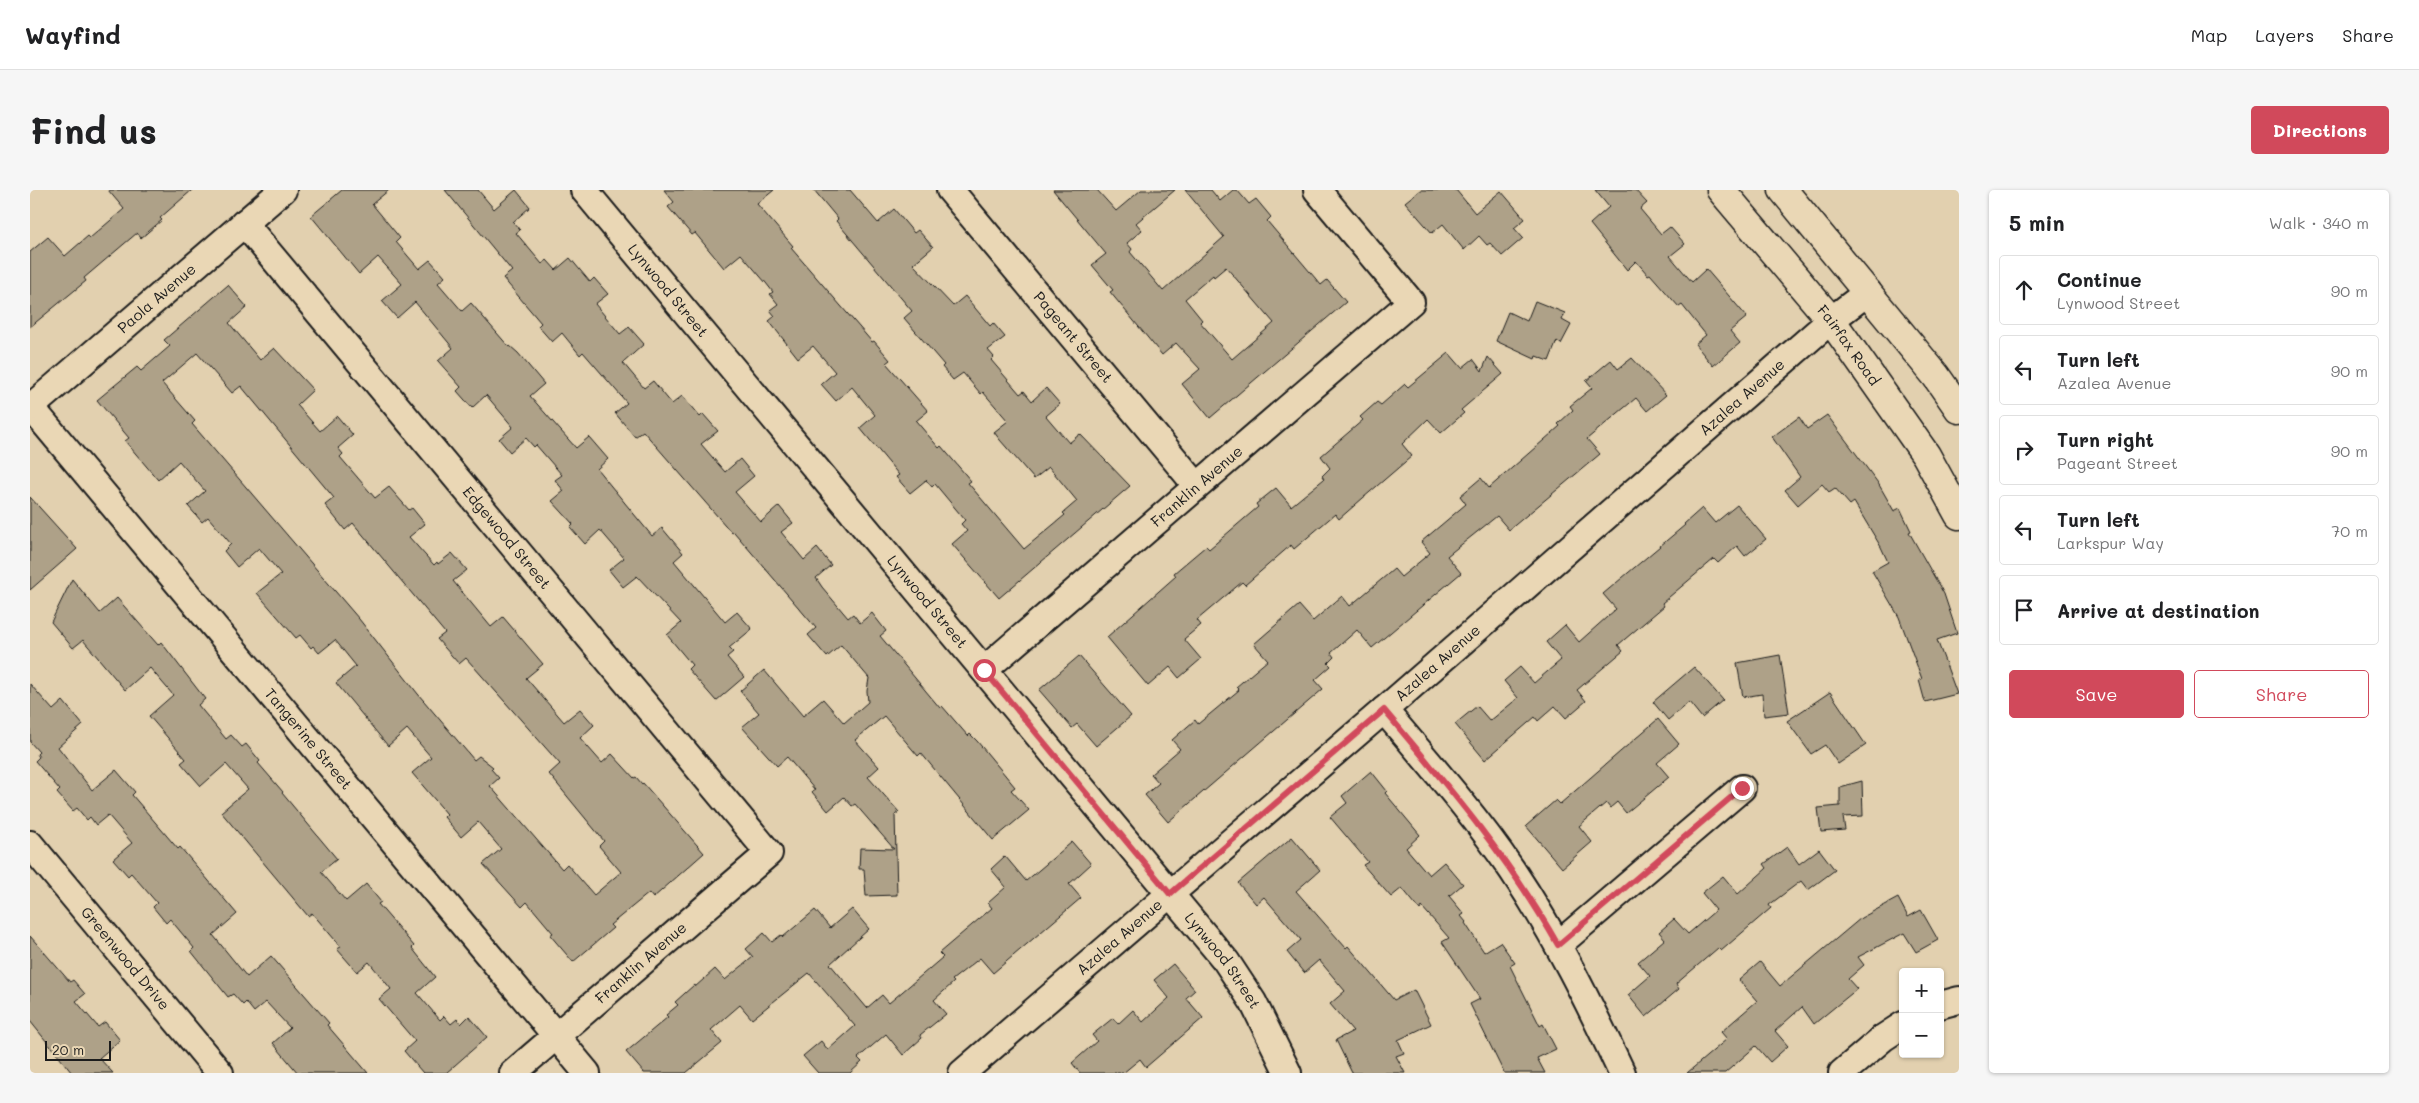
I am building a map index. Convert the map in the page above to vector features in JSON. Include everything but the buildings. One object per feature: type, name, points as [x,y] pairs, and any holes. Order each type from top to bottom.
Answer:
[{"type":"main road","name":"Fairfax Road","points":[[1721,190],[1831,320],[1926,455],[1959,515]]},
{"type":"main road","points":[[1783,190],[1936,376],[1959,409]]},
{"type":"street","name":"Paola Avenue","points":[[30,406],[283,190]]},
{"type":"street","name":"Lynwood Street","points":[[584,190],[1226,961],[1248,994],[1288,1073]]},
{"type":"street","name":"Pageant Street","points":[[950,190],[1197,486]]},
{"type":"street","name":"Franklin Avenue","points":[[984,670],[1411,302],[1317,190]]},
{"type":"street","name":"Edgewood Street","points":[[244,223],[769,853]]},
{"type":"street","name":"Azalea Avenue","points":[[962,1073],[1384,710],[1831,320],[1868,292]]},
{"type":"street","name":"Tangerine Street","points":[[30,406],[586,1073]]},
{"type":"street","points":[[1384,710],[1465,807],[1506,861],[1558,945],[1622,1073]]},
{"type":"street","points":[[1558,945],[1742,788]]},
{"type":"street","name":"Greenwood Drive","points":[[30,844],[220,1073]]},
{"type":"street","name":"Franklin Avenue","points":[[514,1073],[769,853]]},
{"type":"street","points":[[1944,1004],[1959,1000]]},
{"type":"street","points":[[1842,1073],[1883,1038],[1899,1028]]},
{"type":"route","points":[[984,670],[1170,894],[1384,710],[1465,807],[1511,869],[1558,945],[1742,788]]}]
